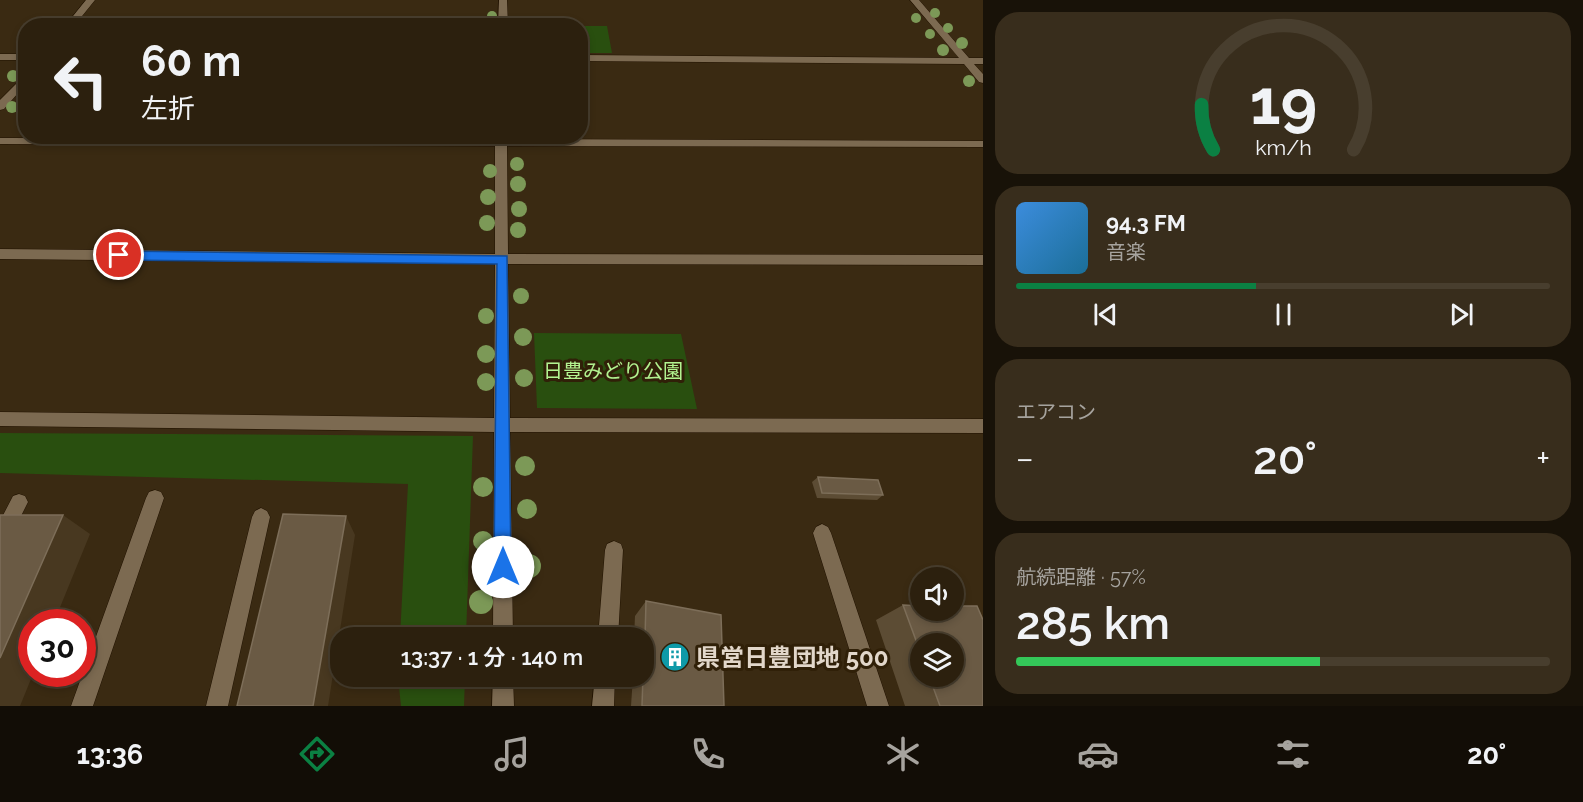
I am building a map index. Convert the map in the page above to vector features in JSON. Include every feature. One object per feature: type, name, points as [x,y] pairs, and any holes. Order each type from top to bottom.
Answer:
[{"type":"street","points":[[76,18],[91,0]]},
{"type":"street","points":[[503,0],[503,18]]},
{"type":"street","points":[[914,0],[983,80]]},
{"type":"street","points":[[0,57],[18,57]]},
{"type":"street","points":[[588,58],[983,60]]},
{"type":"street","points":[[0,107],[18,86]]},
{"type":"street","points":[[588,140],[983,144]]},
{"type":"street","points":[[0,141],[18,141]]},
{"type":"street","points":[[501,144],[503,627]]},
{"type":"street","points":[[0,254],[503,259],[983,260]]},
{"type":"street","points":[[0,419],[502,425],[983,426]]},
{"type":"street","points":[[82,706],[155,498]]},
{"type":"street","points":[[0,540],[19,502]]},
{"type":"street","points":[[217,706],[261,517]]},
{"type":"street","points":[[822,533],[878,706]]},
{"type":"street","points":[[609,627],[614,550]]},
{"type":"street","points":[[503,687],[503,706]]},
{"type":"street","points":[[603,706],[604,687]]},
{"type":"green space","points":[[588,26],[607,26],[612,53],[588,53]]},
{"type":"green space","name":"日豊みどり公園","points":[[534,333],[681,334],[697,409],[537,408]]},
{"type":"green space","points":[[0,433],[473,436],[466,627],[401,627],[408,484],[0,473]]},
{"type":"green space","points":[[399,687],[465,687],[464,706],[401,706]]},
{"type":"building","points":[[818,477],[878,480],[883,495],[822,493]]},
{"type":"building","points":[[283,514],[346,516],[313,706],[237,706]]},
{"type":"building","points":[[0,515],[63,515],[22,609],[18,609],[18,617],[0,658]]},
{"type":"building","name":"県営日豊団地 500","points":[[646,601],[721,615],[724,706],[642,706],[643,687],[654,687],[654,627],[645,627]]},
{"type":"building","points":[[903,605],[910,605],[910,621],[964,621],[964,606],[977,606],[983,620],[983,706],[940,706],[933,687],[964,687],[964,633],[913,633]]},
{"type":"place","name":"県営日豊団地 500","points":[[675,657]]},
{"type":"route","points":[[119,255],[503,259],[503,567]]}]
